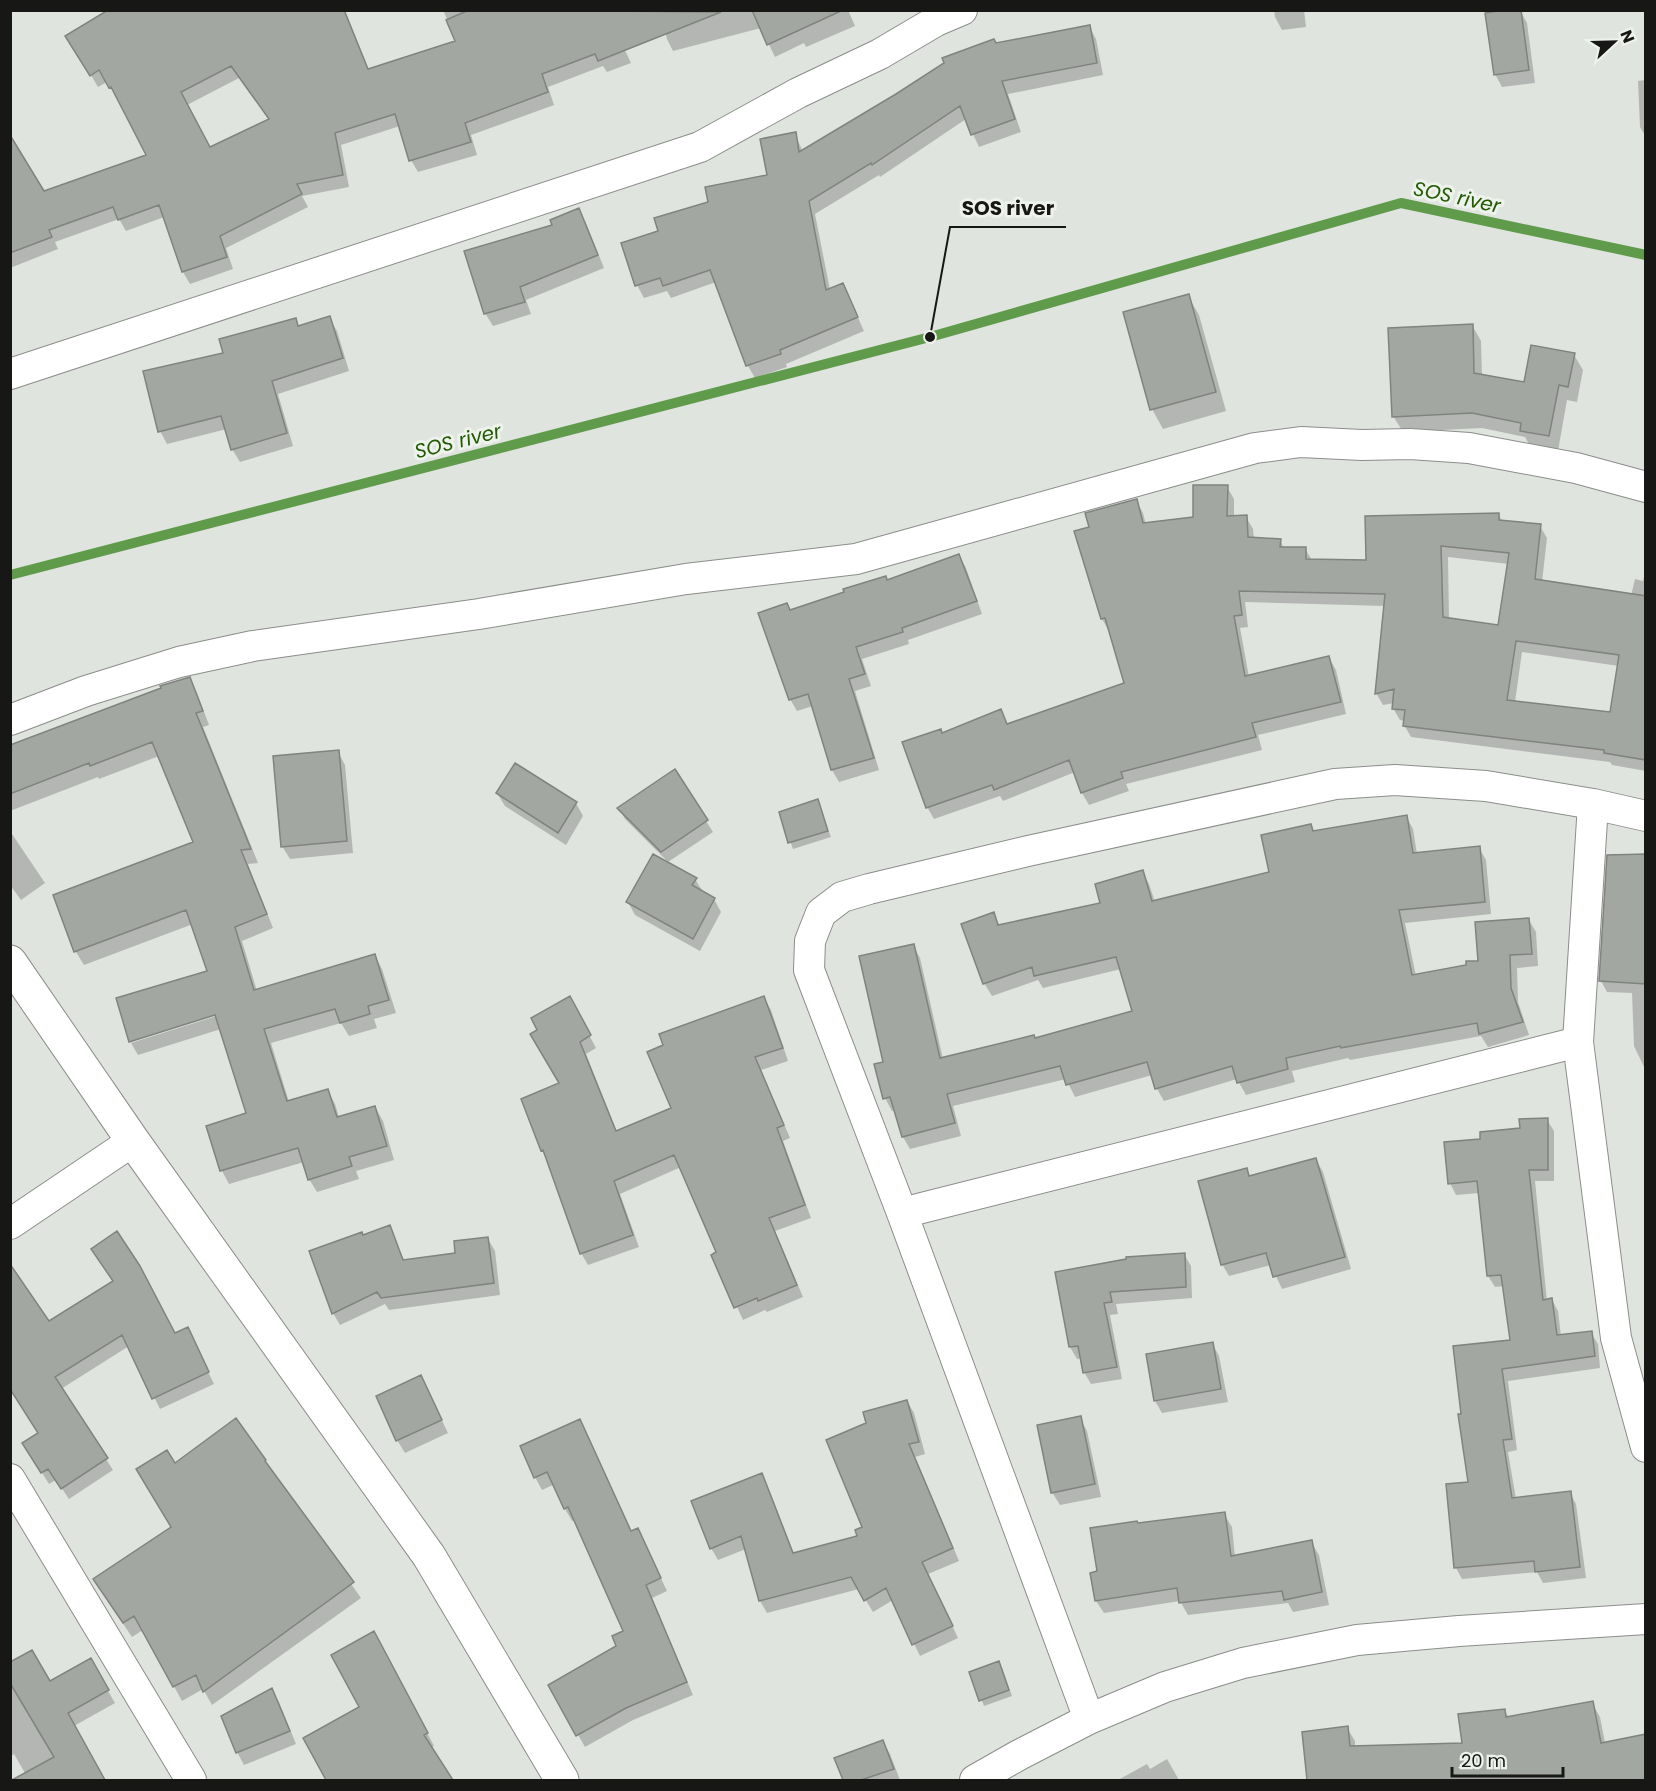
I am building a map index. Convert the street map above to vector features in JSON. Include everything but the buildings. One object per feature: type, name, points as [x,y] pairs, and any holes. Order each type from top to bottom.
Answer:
[{"type":"street","points":[[10,374],[700,147],[798,93],[880,54],[943,14]]},
{"type":"street","points":[[10,720],[86,691],[169,665],[254,646],[479,614],[686,579],[856,559],[1255,448],[1300,442],[1362,445],[1410,444],[1469,448],[1576,468],[1646,487]]},
{"type":"street","points":[[1089,1719],[902,1213],[809,970],[810,941],[821,913],[843,897],[869,889],[1028,851],[1335,784],[1395,780],[1475,786],[1593,804],[1646,816]]},
{"type":"street","points":[[1593,804],[1578,1042],[1616,1338],[1646,1447]]},
{"type":"street","points":[[10,962],[133,1141],[429,1556],[562,1780]]},
{"type":"street","points":[[902,1213],[1578,1042]]},
{"type":"street","points":[[10,1224],[133,1141]]},
{"type":"street","points":[[10,1479],[191,1780]]},
{"type":"street","points":[[975,1780],[1089,1719],[1165,1687],[1244,1663],[1357,1641],[1459,1631],[1646,1619]]},
{"type":"waterway","name":"SOS river","points":[[10,575],[930,337],[1401,203],[1646,255]]},
{"type":"place","name":"SOS river","points":[[930,337]]}]
